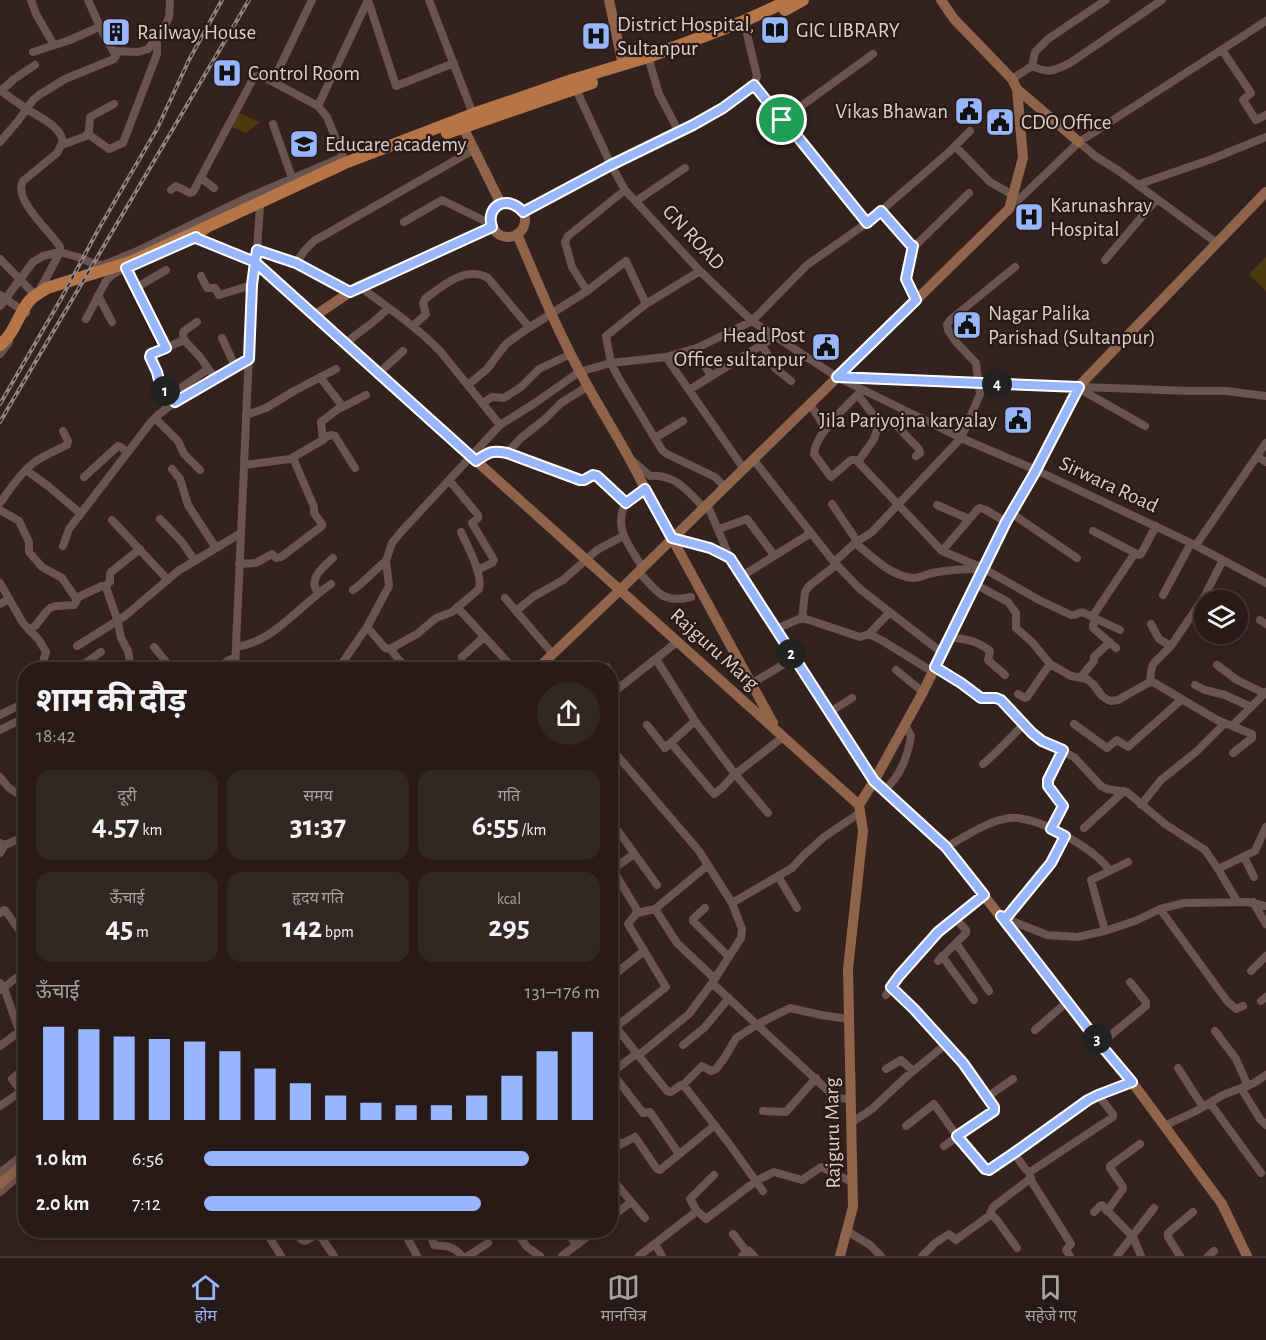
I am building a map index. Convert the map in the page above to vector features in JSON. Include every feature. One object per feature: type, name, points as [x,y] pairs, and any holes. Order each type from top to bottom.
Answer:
[{"type":"main road","points":[[745,24],[790,0]]},
{"type":"main road","points":[[461,123],[473,114],[649,60],[803,0]]},
{"type":"main road","points":[[0,345],[9,336],[30,301],[46,288],[133,261],[343,161],[461,123],[623,65],[649,60]]},
{"type":"street","points":[[31,0],[36,15],[54,45]]},
{"type":"street","points":[[0,142],[36,97],[65,79],[114,59],[116,56],[99,27],[88,0]]},
{"type":"street","points":[[114,51],[142,52],[148,49],[165,26],[169,17],[170,0]]},
{"type":"street","points":[[273,81],[312,0]]},
{"type":"street","points":[[318,106],[368,0]]},
{"type":"street","points":[[368,0],[396,86],[454,63]]},
{"type":"street","points":[[429,0],[473,114]]},
{"type":"street","points":[[609,0],[623,65]]},
{"type":"street","points":[[941,0],[954,19],[1014,84],[1079,142],[1095,156],[1217,243]]},
{"type":"street","points":[[1014,84],[1032,66],[1035,52],[1048,39],[1106,0]]},
{"type":"street","points":[[1032,66],[1048,72],[1071,63],[1162,0]]},
{"type":"street","points":[[544,662],[641,570],[1079,142],[1266,21]]},
{"type":"street","points":[[523,212],[723,108],[754,85],[757,76],[745,24]]},
{"type":"street","points":[[33,52],[99,27]]},
{"type":"street","points":[[88,134],[109,149],[123,143],[157,54],[157,37]]},
{"type":"street","points":[[1222,50],[1251,93],[1243,100],[1247,107],[1256,120],[1266,115]]},
{"type":"street","points":[[782,120],[873,54]]},
{"type":"street","points":[[649,60],[659,94],[679,132]]},
{"type":"street","points":[[0,354],[27,314],[60,252],[60,247],[35,217],[20,189],[22,181],[57,153],[62,145],[62,136],[40,117],[0,90],[35,65]]},
{"type":"street","points":[[86,319],[109,277],[344,168],[343,161],[327,117],[318,106],[260,75],[254,78],[192,193],[176,186],[171,190]]},
{"type":"street","name":"GN ROAD","points":[[574,84],[611,165],[626,190],[700,271],[752,321],[837,377]]},
{"type":"street","points":[[1009,209],[1023,158],[1014,84]]},
{"type":"street","points":[[754,85],[867,223]]},
{"type":"street","points":[[62,145],[83,138],[88,134],[90,117],[114,104]]},
{"type":"street","points":[[461,123],[501,204]]},
{"type":"street","points":[[273,124],[291,178]]},
{"type":"street","points":[[343,662],[367,627],[389,586],[386,561],[392,543],[449,480],[474,458],[500,425],[579,372],[611,363],[666,357],[697,348],[752,321],[807,265],[867,223],[970,131]]},
{"type":"street","points":[[1137,186],[1266,137]]},
{"type":"street","points":[[955,146],[990,182],[1013,195]]},
{"type":"street","points":[[296,263],[314,241],[475,148]]},
{"type":"street","points":[[0,306],[3,297],[36,259],[43,256],[60,252],[103,265],[135,252],[244,198],[291,178],[343,161]]},
{"type":"street","points":[[636,201],[685,168]]},
{"type":"street","points":[[201,178],[214,188]]},
{"type":"street","points":[[587,291],[572,267],[565,242],[568,236],[626,190]]},
{"type":"street","points":[[732,903],[792,868],[824,837],[860,809],[923,692],[1008,518],[1036,470],[1078,387],[1266,192]]},
{"type":"street","points":[[916,300],[906,279],[913,246],[969,193]]},
{"type":"street","points":[[404,222],[442,200],[492,225]]},
{"type":"street","points":[[1105,260],[1156,200]]},
{"type":"street","points":[[510,202],[523,212],[525,220],[523,228],[517,234],[509,237],[501,236],[494,231],[491,215],[501,204],[510,202]]},
{"type":"street","points":[[235,662],[252,285],[260,205]]},
{"type":"street","points":[[881,211],[913,246]]},
{"type":"street","points":[[316,315],[355,289],[492,225]]},
{"type":"street","points":[[517,234],[579,372],[631,459],[645,489],[780,734],[717,792],[712,794],[671,743]]},
{"type":"street","name":"Rajguru Marg","points":[[196,238],[256,256],[346,343],[780,734],[860,809],[863,831],[848,969],[853,1207],[840,1256]]},
{"type":"street","points":[[256,256],[296,263],[355,289],[388,308],[413,326],[440,351],[500,425]]},
{"type":"street","points":[[0,259],[36,296]]},
{"type":"street","points":[[468,385],[487,369],[503,348],[529,327],[587,291],[626,261],[646,304]]},
{"type":"street","points":[[802,619],[804,594],[807,589],[856,542],[872,532],[961,438],[980,394],[976,363],[956,342],[947,325],[950,320],[1015,267]]},
{"type":"street","points":[[126,268],[166,348]]},
{"type":"street","points":[[136,288],[166,270]]},
{"type":"street","points":[[700,271],[646,304],[606,336],[611,363],[662,450],[715,477],[725,487]]},
{"type":"street","points":[[413,326],[426,314],[423,303],[425,299],[444,285],[463,275],[474,273],[488,278],[529,327]]},
{"type":"street","points":[[201,276],[207,288],[215,288],[219,295],[252,285]]},
{"type":"street","points":[[98,295],[112,322]]},
{"type":"street","points":[[3,297],[27,314]]},
{"type":"street","points":[[346,343],[379,318],[388,308]]},
{"type":"street","points":[[197,322],[184,331],[184,340],[198,354],[215,378]]},
{"type":"street","points":[[689,390],[776,336]]},
{"type":"street","points":[[222,338],[235,366]]},
{"type":"street","points":[[175,402],[160,384],[150,357],[151,354],[184,340]]},
{"type":"street","points":[[762,345],[775,368],[791,381]]},
{"type":"street","points":[[697,348],[711,376]]},
{"type":"street","points":[[380,373],[403,351]]},
{"type":"street","points":[[483,403],[492,397],[504,398],[521,387],[539,369],[571,354]]},
{"type":"street","points":[[666,357],[744,469]]},
{"type":"street","points":[[63,546],[69,530],[155,418],[175,402],[249,359]]},
{"type":"street","points":[[182,387],[208,369]]},
{"type":"street","points":[[246,415],[266,408],[294,390],[336,369]]},
{"type":"street","points":[[320,377],[342,406]]},
{"type":"street","points":[[837,377],[1226,391],[1266,396]]},
{"type":"street","name":"Sirwara Road","points":[[837,377],[860,392],[1156,526],[1266,583]]},
{"type":"street","points":[[507,453],[561,403],[588,386]]},
{"type":"street","points":[[1078,387],[1145,426]]},
{"type":"street","points":[[859,460],[851,460],[833,477],[813,452],[826,429],[860,392],[875,417],[896,425],[919,449],[920,453],[916,456]]},
{"type":"street","points":[[324,438],[321,422],[342,406],[346,407],[366,395]]},
{"type":"street","points":[[810,404],[826,429]]},
{"type":"street","points":[[155,418],[178,441],[184,454],[201,470]]},
{"type":"street","points":[[859,460],[874,439],[880,420]]},
{"type":"street","points":[[655,438],[683,421]]},
{"type":"street","points":[[0,502],[26,470],[45,455],[66,445],[68,441],[63,431]]},
{"type":"street","points":[[244,465],[293,458],[331,435],[335,436],[355,468]]},
{"type":"street","points":[[1163,595],[1193,544],[1266,443]]},
{"type":"street","points":[[84,477],[118,446],[127,453]]},
{"type":"street","points":[[474,458],[495,451],[507,453],[580,480],[593,475],[597,476],[626,503]]},
{"type":"street","points":[[1257,456],[1266,462]]},
{"type":"street","points":[[239,564],[256,563],[272,554],[276,558],[281,557],[322,526],[314,513],[314,507],[293,458]]},
{"type":"street","points":[[631,459],[650,476],[660,476],[678,482],[705,506],[719,529],[730,558],[874,781],[946,847],[1003,917],[1100,1044],[1132,1082],[1222,1204],[1247,1256]]},
{"type":"street","points":[[753,459],[835,563],[860,590],[941,652]]},
{"type":"street","points":[[859,460],[861,466],[942,551],[983,568],[1039,600],[1071,615],[1082,612],[1120,630]]},
{"type":"street","points":[[172,469],[180,479],[188,505],[216,548]]},
{"type":"street","points":[[26,470],[81,514]]},
{"type":"street","points":[[449,480],[478,515],[472,523],[494,560],[477,570]]},
{"type":"street","points":[[645,489],[626,503],[622,509],[620,529],[653,589],[664,597],[678,600],[691,597]]},
{"type":"street","points":[[832,504],[856,542],[889,570],[918,578],[930,573],[983,568]]},
{"type":"street","points":[[937,505],[969,519]]},
{"type":"street","points":[[942,551],[980,508],[1008,518],[1077,558]]},
{"type":"street","points":[[0,510],[19,521],[29,542],[29,552],[42,567],[62,578],[76,598],[77,603],[74,605],[56,606],[48,610],[29,630]]},
{"type":"street","points":[[160,519],[185,546],[195,561]]},
{"type":"street","points":[[719,529],[747,519],[774,555]]},
{"type":"street","points":[[112,520],[168,580]]},
{"type":"street","points":[[1093,531],[1139,555],[1156,526]]},
{"type":"street","points":[[390,649],[417,634],[436,618],[449,614],[480,586],[477,570],[461,532]]},
{"type":"street","points":[[742,576],[811,532]]},
{"type":"street","points":[[77,646],[118,621],[178,571],[241,533]]},
{"type":"street","points":[[516,611],[533,597],[563,580],[602,547],[623,536]]},
{"type":"street","points":[[672,538],[710,548],[730,558]]},
{"type":"street","points":[[76,598],[110,583],[111,572],[140,549]]},
{"type":"street","points":[[1080,678],[1094,662],[1094,657],[1113,645],[1092,626],[1135,553]]},
{"type":"street","points":[[318,592],[314,583],[323,568],[333,558]]},
{"type":"street","points":[[1208,590],[1223,560]]},
{"type":"street","points":[[353,590],[386,561]]},
{"type":"street","points":[[0,583],[23,623],[39,640],[46,652],[43,662]]},
{"type":"street","points":[[236,647],[251,644],[270,633],[318,592],[331,584]]},
{"type":"street","points":[[975,584],[1005,600],[1016,613],[1017,628],[1050,664],[1071,676],[1089,681],[1101,696],[1111,701],[1118,700],[1153,682],[1228,725],[1252,734],[1252,738],[1233,753]]},
{"type":"street","points":[[1005,600],[1012,585]]},
{"type":"street","points":[[105,586],[130,662]]},
{"type":"street","points":[[505,598],[552,653]]},
{"type":"street","points":[[0,604],[9,599]]},
{"type":"street","points":[[457,607],[507,662]]},
{"type":"street","points":[[776,629],[802,619],[860,637],[869,634],[889,613]]},
{"type":"street","points":[[1150,682],[1153,664],[1171,646],[1194,614]]},
{"type":"street","points":[[1151,624],[1159,639],[1171,646]]},
{"type":"street","points":[[367,627],[401,662]]},
{"type":"street","points":[[869,634],[961,683],[981,698],[1001,700],[1032,733],[1042,741],[1074,757],[1104,788],[1124,791],[1131,795],[1170,828],[1202,847],[1209,854],[1237,902]]},
{"type":"street","points":[[462,657],[484,637]]},
{"type":"street","points":[[949,637],[979,643],[990,651],[988,660],[1005,675]]},
{"type":"street","points":[[618,689],[677,642]]},
{"type":"street","points":[[154,646],[167,662]]},
{"type":"street","points":[[87,662],[102,652]]},
{"type":"street","points":[[226,662],[235,657]]},
{"type":"street","points":[[751,684],[794,658]]},
{"type":"street","points":[[656,659],[695,721],[768,813]]},
{"type":"street","points":[[1018,694],[1027,697],[1050,664]]},
{"type":"street","points":[[1141,805],[1161,780],[1251,707],[1265,692],[1237,680],[1217,665]]},
{"type":"street","points":[[896,670],[923,692]]},
{"type":"street","points":[[1195,685],[1251,707]]},
{"type":"street","points":[[830,712],[852,698]]},
{"type":"street","points":[[1074,724],[1107,748],[1117,740],[1128,747],[1181,700]]},
{"type":"street","points":[[0,715],[18,706]]},
{"type":"street","points":[[0,730],[18,721]]},
{"type":"street","points":[[647,725],[666,748],[695,721]]},
{"type":"street","points":[[983,764],[995,755],[1024,724]]},
{"type":"street","points":[[884,790],[893,782],[905,757],[911,736],[905,725]]},
{"type":"street","points":[[1051,829],[1063,806],[1048,786],[1048,780],[1063,750]]},
{"type":"street","points":[[618,756],[699,851],[732,903],[742,929],[741,938],[714,981],[689,1014],[618,1068]]},
{"type":"street","points":[[0,777],[9,788],[18,794]]},
{"type":"street","points":[[1084,828],[1124,791]]},
{"type":"street","points":[[946,847],[999,820],[1023,819],[1051,829],[1094,853],[1110,871]]},
{"type":"street","points":[[1218,869],[1255,851],[1266,826]]},
{"type":"street","points":[[618,831],[657,885]]},
{"type":"street","points":[[1003,917],[1051,863],[1065,836]]},
{"type":"street","points":[[0,853],[2,844],[18,839]]},
{"type":"street","points":[[618,863],[634,854]]},
{"type":"street","points":[[1244,857],[1254,877]]},
{"type":"street","points":[[1105,932],[1090,882],[1128,862]]},
{"type":"street","points":[[618,1021],[666,987],[628,924],[637,913],[655,909],[708,866]]},
{"type":"street","points":[[778,876],[796,908]]},
{"type":"street","points":[[618,878],[637,913]]},
{"type":"street","points":[[886,995],[899,976],[938,932],[984,895]]},
{"type":"street","points":[[1003,917],[1047,935],[1077,937],[1105,932],[1160,909],[1184,903],[1253,902],[1266,906]]},
{"type":"street","points":[[1253,902],[1266,924]]},
{"type":"street","points":[[705,908],[693,921],[729,957]]},
{"type":"street","points":[[655,909],[677,943],[729,998],[836,1098],[851,1099]]},
{"type":"street","points":[[1160,909],[1227,1001],[1236,1010],[1243,1006]]},
{"type":"street","points":[[0,913],[5,910],[18,929]]},
{"type":"street","points":[[955,918],[966,932],[940,958],[974,1000]]},
{"type":"street","points":[[956,943],[989,991]]},
{"type":"street","points":[[618,972],[644,951]]},
{"type":"street","points":[[1251,970],[1266,956]]},
{"type":"street","points":[[18,975],[1,987],[18,1030]]},
{"type":"street","points":[[1100,1044],[1146,1005],[1130,982]]},
{"type":"street","points":[[891,987],[963,1063],[994,1107],[994,1111],[944,1146]]},
{"type":"street","points":[[683,1045],[704,1028],[729,998]]},
{"type":"street","points":[[1035,1030],[1068,1002]]},
{"type":"street","points":[[618,1030],[667,1091],[671,1092],[683,1085],[702,1066],[714,1071],[736,1038],[790,1008],[849,1018]]},
{"type":"street","points":[[1215,1031],[1236,1059],[1244,1087],[1260,1119],[1266,1125]]},
{"type":"street","points":[[0,1046],[18,1033]]},
{"type":"street","points":[[851,1122],[869,1112],[946,1044]]},
{"type":"street","points":[[886,1069],[901,1060],[913,1071]]},
{"type":"street","points":[[1178,1068],[1261,1173]]},
{"type":"street","points":[[18,1074],[12,1079],[18,1087]]},
{"type":"street","points":[[1164,1126],[1266,1075]]},
{"type":"street","points":[[763,1111],[786,1112],[816,1078]]},
{"type":"street","points":[[987,1097],[1013,1079]]},
{"type":"street","points":[[618,1082],[643,1113],[650,1113],[679,1154]]},
{"type":"street","points":[[906,1126],[934,1104],[986,1170],[1014,1153],[1088,1100],[1132,1082]]},
{"type":"street","points":[[683,1085],[763,1191]]},
{"type":"street","points":[[0,1106],[18,1094]]},
{"type":"street","points":[[922,1256],[935,1243],[949,1234],[956,1240],[991,1214],[993,1207],[1030,1175],[1113,1117],[1098,1095]]},
{"type":"street","points":[[618,1142],[620,1145],[635,1137],[659,1170],[715,1125]]},
{"type":"street","points":[[1107,1210],[1123,1189],[1110,1166],[1140,1144]]},
{"type":"street","points":[[1014,1153],[1030,1175],[1071,1244],[1066,1250],[1070,1256]]},
{"type":"street","points":[[0,1173],[18,1158]]},
{"type":"street","points":[[714,1175],[690,1199],[697,1211],[708,1219],[756,1181],[774,1172],[802,1180],[821,1167],[852,1182]]},
{"type":"street","points":[[0,1184],[18,1169]]},
{"type":"street","points":[[0,1192],[18,1177]]},
{"type":"street","points":[[618,1186],[645,1218]]},
{"type":"street","points":[[618,1212],[631,1202]]},
{"type":"street","points":[[1094,1212],[1101,1205],[1107,1210],[1133,1237],[1141,1256]]},
{"type":"street","points":[[1117,1256],[1154,1208]]},
{"type":"street","points":[[639,1256],[697,1211]]},
{"type":"street","points":[[1180,1256],[1168,1237],[1168,1233],[1193,1212]]},
{"type":"street","points":[[991,1214],[1017,1248]]},
{"type":"street","points":[[847,1232],[870,1245],[881,1256]]},
{"type":"street","points":[[733,1234],[748,1255]]},
{"type":"street","points":[[270,1238],[281,1256]]},
{"type":"street","points":[[322,1238],[334,1256]]},
{"type":"street","points":[[407,1238],[417,1256]]},
{"type":"street","points":[[432,1238],[434,1245],[447,1245],[462,1256]]},
{"type":"street","points":[[521,1238],[531,1250],[540,1256]]},
{"type":"street","points":[[571,1238],[577,1245]]},
{"type":"street","points":[[562,1256],[586,1238]]},
{"type":"street","points":[[468,1256],[488,1243]]},
{"type":"street","points":[[655,1244],[662,1256]]},
{"type":"shaded area","points":[[239,113],[260,122],[246,133],[232,127]]},
{"type":"shaded area","points":[[1266,257],[1266,291],[1249,274]]},
{"type":"railway","points":[[0,404],[157,129],[189,60],[222,0]]},
{"type":"railway","points":[[0,422],[249,0]]},
{"type":"place","name":"GIC LIBRARY","points":[[775,30]]},
{"type":"place","name":"Railway House","points":[[116,32]]},
{"type":"place","name":"District Hospital, Sultanpur","points":[[596,36]]},
{"type":"place","name":"Control Room","points":[[227,73]]},
{"type":"place","name":"Vikas Bhawan","points":[[969,111]]},
{"type":"place","name":"CDO Office","points":[[1000,122]]},
{"type":"place","name":"Educare academy","points":[[304,144]]},
{"type":"place","name":"Karunashray Hospital","points":[[1029,217]]},
{"type":"place","name":"Nagar Palika Parishad (Sultanpur)","points":[[967,325]]},
{"type":"place","name":"Head Post Office sultanpur","points":[[826,347]]},
{"type":"place","name":"Jila Pariyojna karyalay","points":[[1018,420]]},
{"type":"route","points":[[782,120],[754,85],[723,108],[693,125],[523,212],[510,202],[501,204],[491,215],[492,227],[350,292],[296,263],[257,250],[255,262],[196,237],[126,268],[166,348],[151,354],[150,357],[157,372],[158,381],[175,402],[249,359],[255,262],[476,461],[495,451],[507,453],[580,480],[593,475],[597,476],[626,503],[645,489],[672,538],[710,548],[730,558],[874,781],[946,847],[984,895],[938,932],[891,987],[963,1063],[994,1107],[994,1111],[957,1136],[985,1169],[989,1170],[1088,1100],[1132,1082],[1001,916],[1006,918],[1051,863],[1065,836],[1051,829],[1063,806],[1048,786],[1048,780],[1063,750],[1042,741],[1032,733],[1005,702],[996,698],[981,698],[935,667],[1006,522],[1079,387],[837,377],[916,300],[906,279],[913,246],[881,211],[867,223],[782,120]]}]
